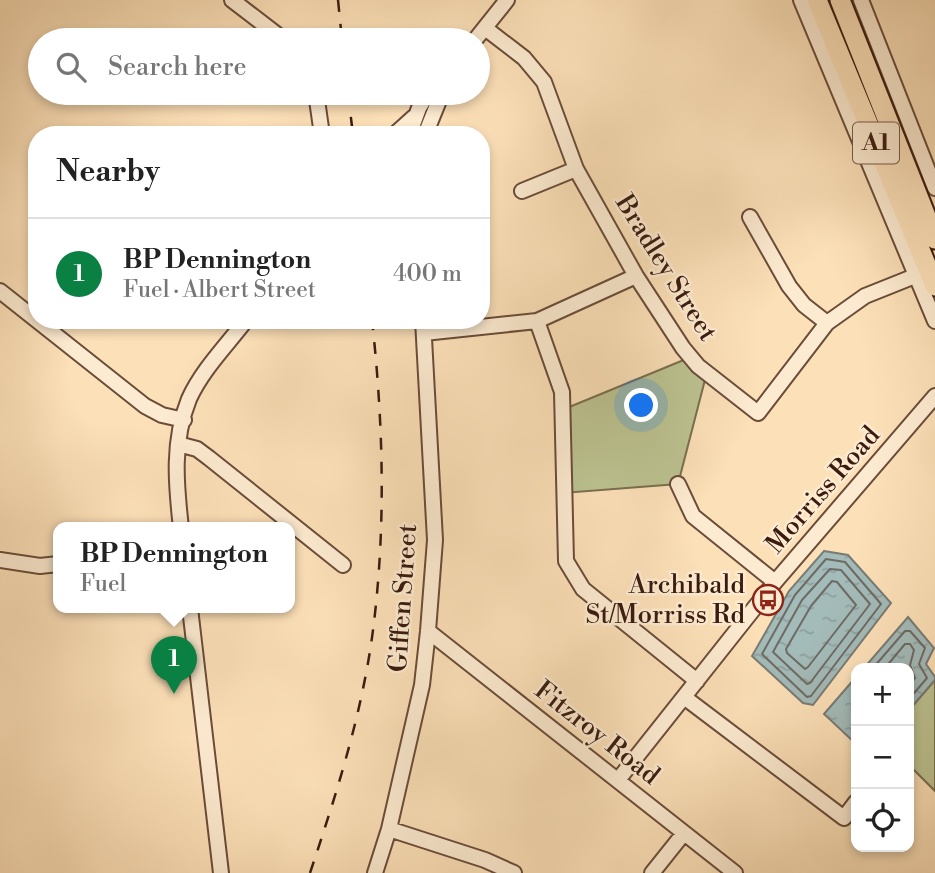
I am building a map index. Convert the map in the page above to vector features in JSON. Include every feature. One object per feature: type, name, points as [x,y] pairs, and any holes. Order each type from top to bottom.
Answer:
[{"type":"highway","name":"A1","points":[[817,0],[935,286]]},
{"type":"highway","name":"A1","points":[[840,0],[935,239]]},
{"type":"street","points":[[232,0],[268,28]]},
{"type":"street","points":[[485,28],[508,0]]},
{"type":"street","points":[[801,0],[935,321]]},
{"type":"street","points":[[861,0],[935,188]]},
{"type":"street","name":"Bradley Street","points":[[490,39],[524,58],[544,82],[576,169],[636,276],[683,348],[698,366],[758,413],[827,323],[865,296],[915,276]]},
{"type":"street","points":[[318,105],[321,126]]},
{"type":"street","points":[[412,126],[421,105]]},
{"type":"street","points":[[429,126],[437,105]]},
{"type":"street","points":[[403,126],[417,113]]},
{"type":"street","points":[[522,191],[576,169]]},
{"type":"street","points":[[750,217],[789,286],[804,305],[827,323]]},
{"type":"street","points":[[490,323],[537,321],[636,276]]},
{"type":"street","points":[[0,291],[28,313]]},
{"type":"street","points":[[537,321],[562,392],[566,561],[583,589],[697,681]]},
{"type":"street","points":[[48,329],[136,399],[160,423],[181,433],[289,522]]},
{"type":"street","points":[[180,522],[175,468],[188,401],[196,386],[239,329]]},
{"type":"street","name":"Giffen Street","points":[[375,873],[389,829],[422,684],[428,631],[435,540],[423,329]]},
{"type":"street","name":"Morriss Road","points":[[618,780],[775,582],[935,396]]},
{"type":"street","points":[[678,484],[693,516],[775,582]]},
{"type":"street","points":[[295,527],[343,565]]},
{"type":"street","points":[[0,560],[40,566],[53,565]]},
{"type":"street","points":[[191,613],[221,873]]},
{"type":"street","name":"Fitzroy Road","points":[[428,631],[735,873]]},
{"type":"street","points":[[684,697],[844,818],[851,809]]},
{"type":"street","points":[[389,829],[485,860],[514,873]]},
{"type":"street","points":[[652,873],[684,833]]},
{"type":"green space","points":[[691,357],[707,372],[678,484],[563,493],[562,410]]},
{"type":"green space","points":[[935,680],[935,791],[914,770],[914,704]]},
{"type":"water","points":[[824,551],[848,555],[891,603],[813,705],[803,703],[752,656],[789,591]]},
{"type":"water","points":[[908,617],[934,648],[926,664],[935,680],[914,704],[914,663],[868,663]]},
{"type":"water","points":[[851,683],[851,739],[824,714]]},
{"type":"railway","points":[[338,0],[341,28]]},
{"type":"railway","points":[[349,105],[352,126]]},
{"type":"railway","points":[[310,873],[356,718],[374,622],[382,471],[373,329]]},
{"type":"place","name":"Archibald St/Morriss Rd","points":[[768,600]]},
{"type":"place","name":"BP Dennington","points":[[174,694]]}]
